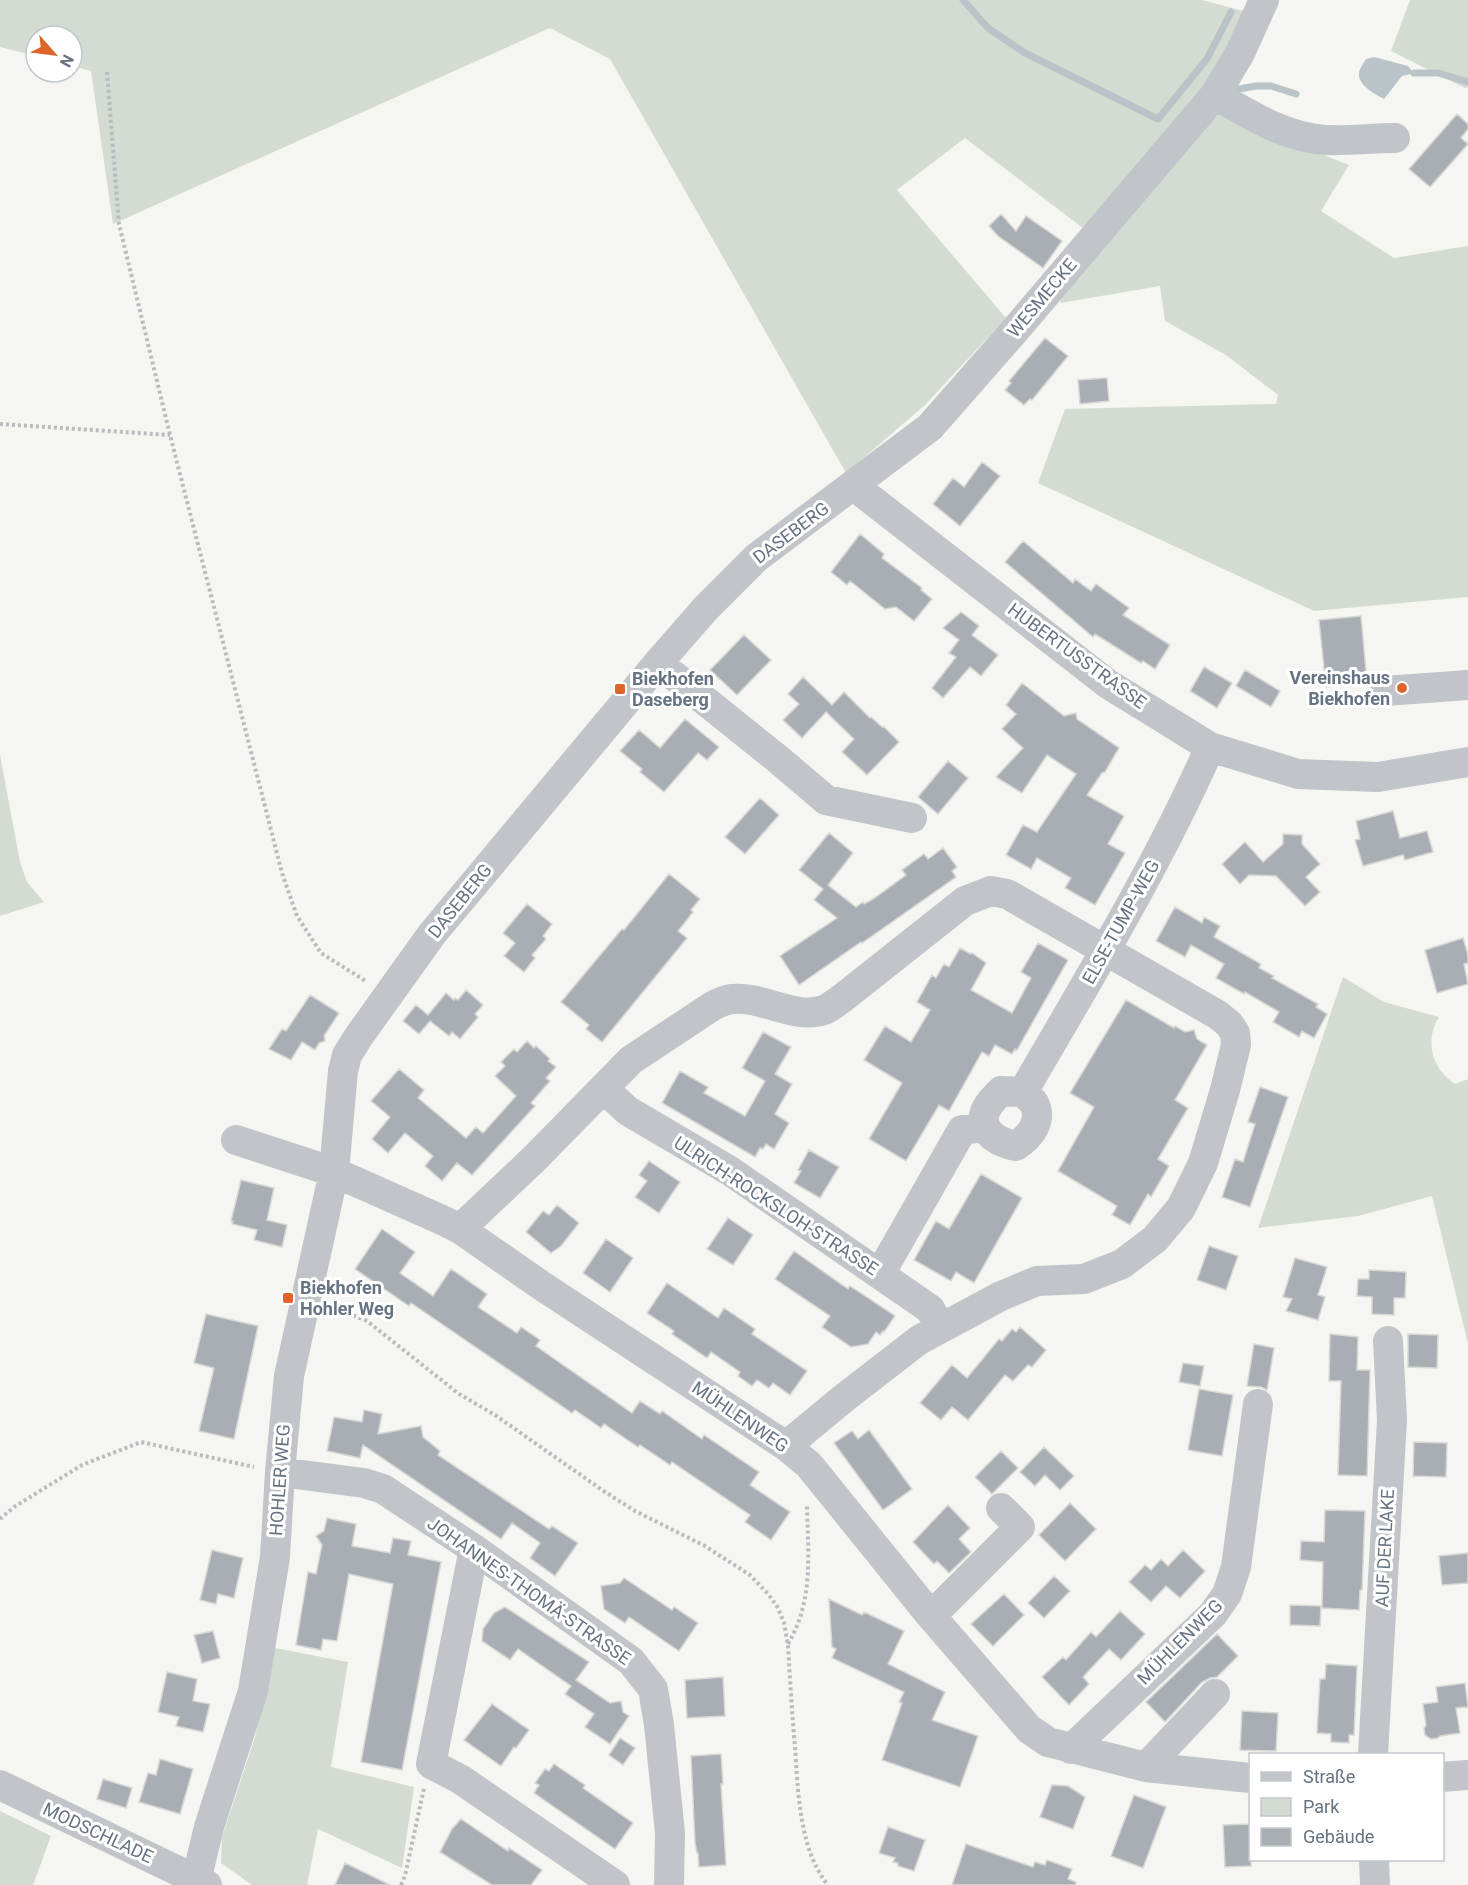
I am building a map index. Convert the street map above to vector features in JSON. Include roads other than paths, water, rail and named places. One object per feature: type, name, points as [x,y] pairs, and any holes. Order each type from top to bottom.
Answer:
[{"type":"street","name":"WESMECKE","points":[[854,486],[930,427],[1215,94],[1240,53],[1264,0]]},
{"type":"street","points":[[1215,94],[1257,119],[1303,136],[1325,140],[1395,138]]},
{"type":"street","name":"DASEBERG","points":[[334,1172],[343,1071],[347,1055],[432,934],[706,608],[756,558],[854,486]]},
{"type":"street","name":"HUBERTUSSTRASSE","points":[[854,486],[1108,684],[1210,747],[1298,774],[1378,777],[1468,762]]},
{"type":"street","points":[[658,663],[826,800],[912,818]]},
{"type":"street","points":[[1386,691],[1468,685]]},
{"type":"street","name":"ELSE-TUMP-WEG","points":[[1023,1092],[1148,875],[1210,747]]},
{"type":"street","points":[[460,1229],[535,1158],[631,1060],[711,1007],[723,1001],[746,999],[789,1010],[810,1012],[824,1010],[965,902],[991,891],[1007,894],[1218,1015],[1229,1024],[1235,1033],[1236,1045],[1203,1163],[1181,1208],[1155,1239],[1122,1264],[1084,1279],[1037,1281],[1001,1296],[919,1340],[786,1446]]},
{"type":"street","name":"ULRICH-ROCKSLOH-STRASSE","points":[[604,1089],[628,1111],[730,1171],[930,1309],[941,1328]]},
{"type":"street","points":[[1001,1091],[1023,1092],[1034,1104],[1036,1116],[1034,1131],[1016,1146],[1003,1143],[993,1137],[985,1127],[984,1114],[1001,1091]]},
{"type":"street","points":[[880,1274],[962,1130],[985,1127]]},
{"type":"street","points":[[236,1140],[334,1172]]},
{"type":"street","name":"MÜHLENWEG","points":[[334,1172],[460,1229],[542,1286],[786,1446],[809,1465],[931,1616],[1029,1729],[1048,1742],[1146,1767],[1249,1778]]},
{"type":"street","name":"HOHLER WEG","points":[[200,1884],[209,1827],[252,1691],[275,1557],[288,1376],[334,1172]]},
{"type":"street","name":"AUF DER LAKE","points":[[1373,1753],[1392,1420],[1388,1341]]},
{"type":"street","name":"MÜHLENWEG","points":[[1071,1749],[1213,1614],[1227,1594],[1236,1567],[1258,1404]]},
{"type":"street","name":"JOHANNES-THOMÄ-STRASSE","points":[[280,1472],[364,1483],[383,1489],[474,1549],[631,1661],[653,1689],[670,1833],[669,1885]]},
{"type":"street","points":[[931,1616],[1020,1527],[1001,1508]]},
{"type":"street","points":[[474,1549],[431,1764],[460,1779],[615,1885]]},
{"type":"street","points":[[1146,1767],[1215,1694]]},
{"type":"street","points":[[1444,1777],[1468,1775]]},
{"type":"street","name":"MODSCHLADE","points":[[0,1785],[200,1884]]},
{"type":"street","points":[[1374,1861],[1375,1885]]},
{"type":"waterway","points":[[963,0],[988,28],[1025,53],[1158,119],[1207,59],[1231,12]]},
{"type":"waterway","points":[[1414,73],[1438,73],[1468,82]]},
{"type":"waterway","points":[[1228,91],[1271,86],[1296,94]]},
{"type":"place","name":"Vereinshaus Biekhofen","points":[[1402,688]]},
{"type":"place","name":"Biekhofen Daseberg","points":[[620,689]]},
{"type":"place","name":"Biekhofen Hohler Weg","points":[[288,1298]]}]
